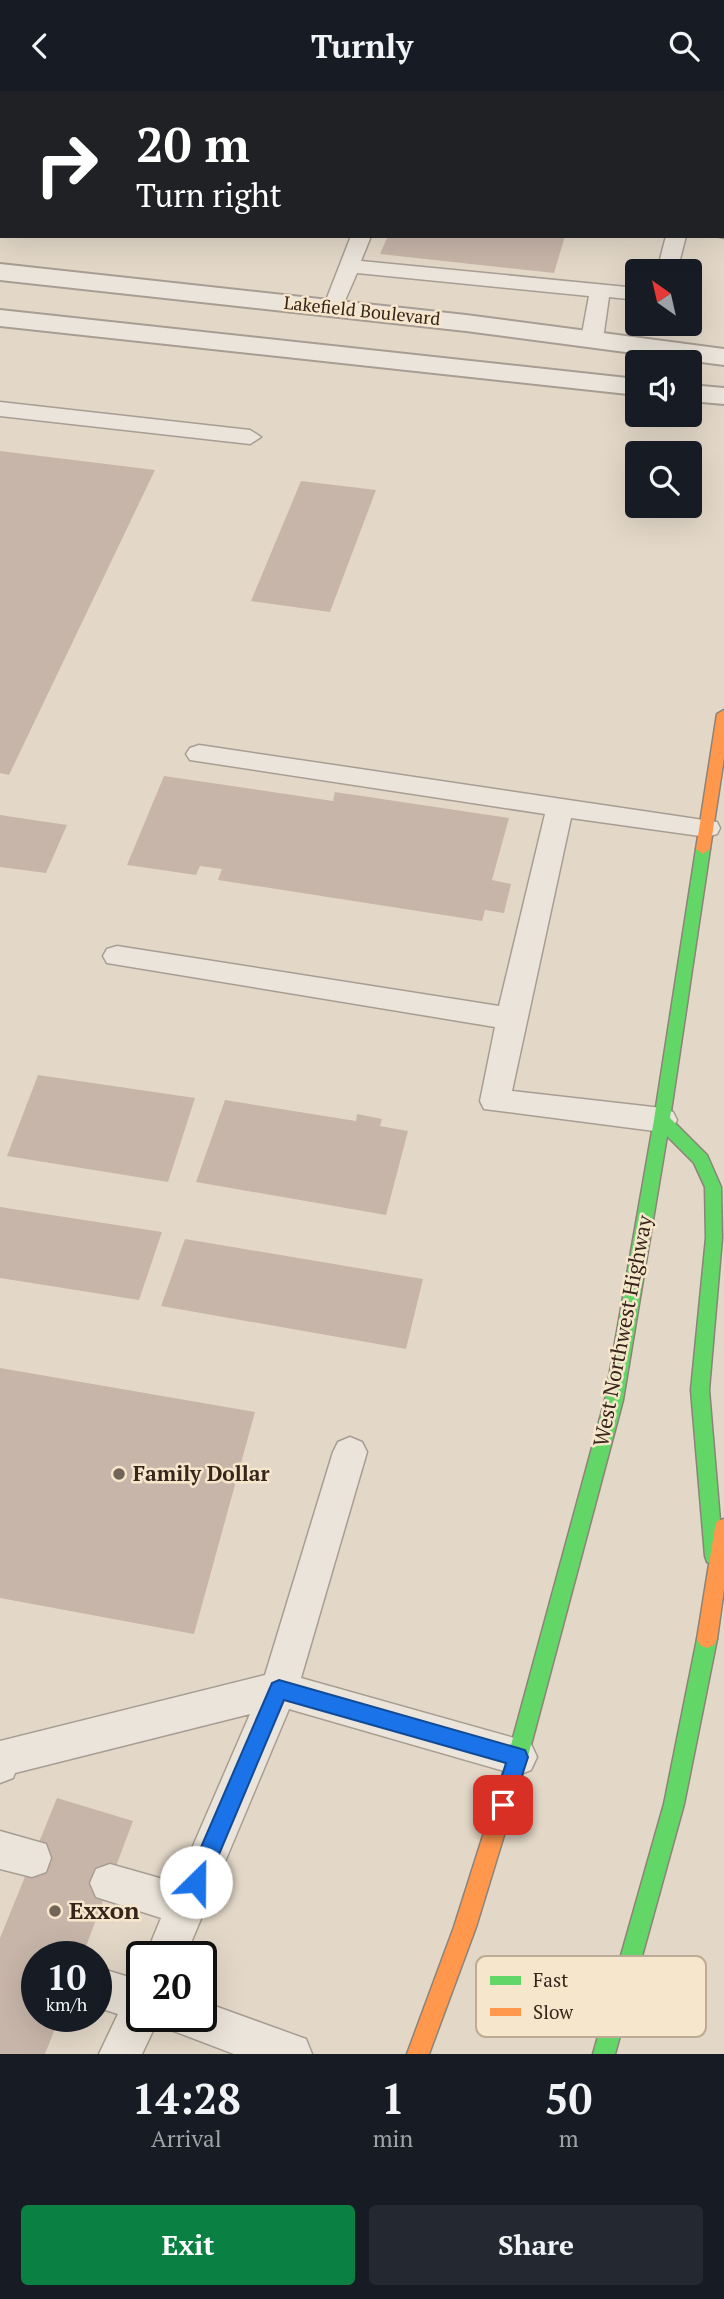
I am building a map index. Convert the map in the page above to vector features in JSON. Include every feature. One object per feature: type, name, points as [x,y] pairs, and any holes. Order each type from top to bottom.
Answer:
[{"type":"main road","name":"West Northwest Highway","points":[[418,2054],[465,1927],[518,1757],[614,1401],[662,1120],[724,714]]},
{"type":"main road","points":[[662,1120],[687,1139],[713,1184],[712,1260],[700,1389],[715,1517],[713,1607]]},
{"type":"main road","points":[[631,1956],[674,1804],[713,1607],[724,1527]]},
{"type":"main road","points":[[604,2054],[609,2037]]},
{"type":"street","name":"Lakefield Boulevard","points":[[0,271],[592,339],[724,357]]},
{"type":"street","points":[[290,348],[322,307]]},
{"type":"street","points":[[0,318],[625,386]]},
{"type":"street","points":[[702,394],[724,396]]},
{"type":"lane","points":[[322,307],[349,266],[361,238]]},
{"type":"lane","points":[[670,259],[675,238]]},
{"type":"lane","points":[[349,266],[625,293]]},
{"type":"lane","points":[[592,339],[600,291]]},
{"type":"lane","points":[[0,409],[250,436]]},
{"type":"lane","points":[[199,754],[707,828]]},
{"type":"lane","points":[[560,807],[495,1101],[662,1120]]},
{"type":"lane","points":[[117,956],[511,1019]]},
{"type":"lane","points":[[172,1941],[279,1689],[350,1452]]},
{"type":"lane","points":[[1,1760],[279,1689],[518,1757]]},
{"type":"lane","points":[[110,1883],[186,1906]]},
{"type":"lane","points":[[217,2027],[291,2054]]},
{"type":"lane","points":[[120,2054],[131,2032]]},
{"type":"building","points":[[387,238],[564,238],[554,273],[380,254]]},
{"type":"building","points":[[0,451],[155,470],[9,775],[0,773]]},
{"type":"building","points":[[301,481],[376,490],[330,612],[251,601]]},
{"type":"building","points":[[164,776],[333,801],[335,792],[509,818],[492,880],[511,884],[504,913],[485,910],[482,921],[218,880],[222,869],[200,866],[196,875],[127,865]]},
{"type":"building","points":[[0,815],[67,825],[46,873],[0,867]]},
{"type":"building","points":[[38,1075],[195,1098],[168,1182],[7,1156]]},
{"type":"building","points":[[225,1100],[356,1121],[357,1114],[382,1119],[380,1126],[408,1131],[386,1215],[196,1182]]},
{"type":"building","points":[[0,1207],[162,1232],[139,1300],[0,1278]]},
{"type":"building","points":[[185,1239],[423,1279],[406,1349],[161,1306]]},
{"type":"building","name":"Family Dollar","points":[[0,1368],[255,1412],[194,1634],[0,1598]]},
{"type":"building","name":"Exxon","points":[[57,1798],[133,1821],[88,1941],[21,1941],[21,2032],[54,2032],[45,2054],[0,2054],[0,1938]]},
{"type":"traffic: fast","points":[[517,1760],[614,1400],[662,1120],[703,849]]},
{"type":"traffic: fast","points":[[662,1120],[701,1159],[713,1187],[714,1238],[700,1390],[714,1556]]},
{"type":"traffic: fast","points":[[631,1956],[674,1804],[707,1639]]},
{"type":"traffic: fast","points":[[604,2054],[609,2037]]},
{"type":"traffic: slow","points":[[703,849],[724,714]]},
{"type":"traffic: slow","points":[[707,1639],[724,1527]]},
{"type":"traffic: slow","points":[[418,2054],[465,1927],[517,1760]]},
{"type":"place","name":"Family Dollar","points":[[119,1474]]},
{"type":"place","name":"Exxon","points":[[55,1911]]},
{"type":"route","points":[[196,1882],[279,1689],[421,1732],[518,1757],[503,1805]]}]
